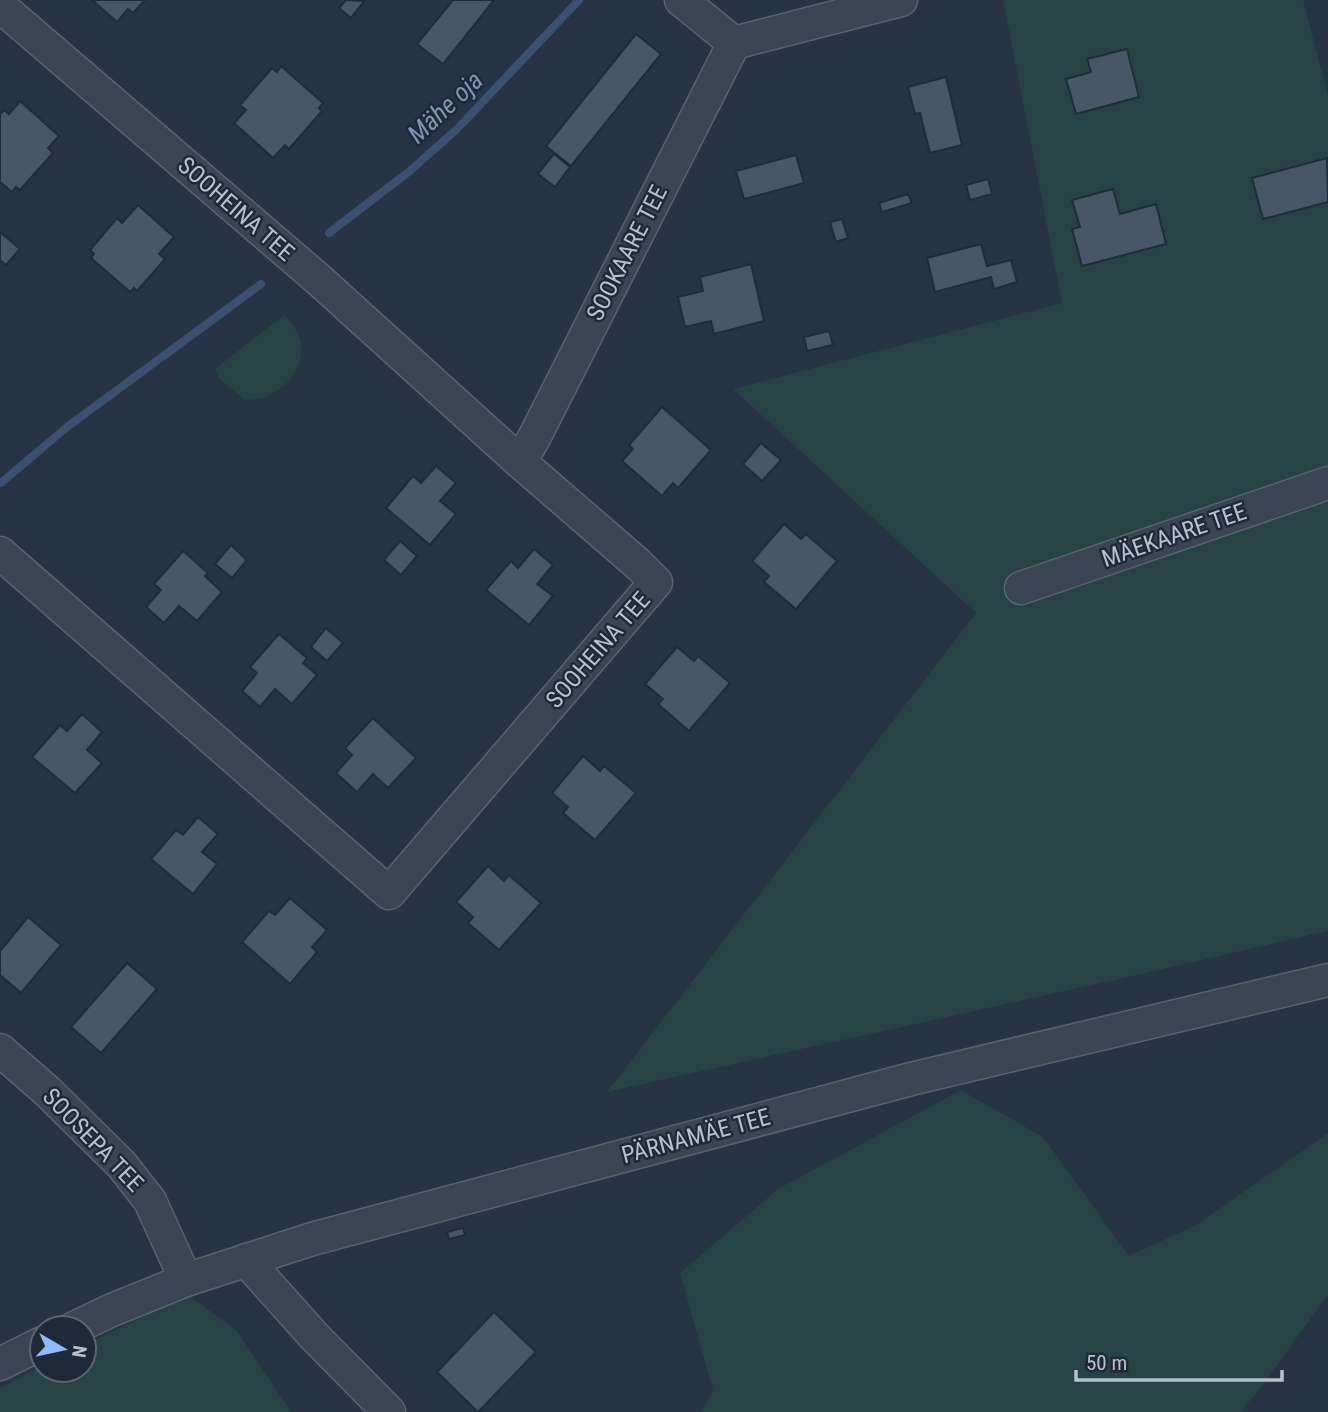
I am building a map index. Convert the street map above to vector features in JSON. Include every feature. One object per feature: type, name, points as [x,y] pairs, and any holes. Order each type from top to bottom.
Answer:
[{"type":"street","points":[[681,0],[734,43],[901,0]]},
{"type":"street","name":"SOOHEINA TEE","points":[[0,6],[318,279],[656,582],[389,893],[0,553]]},
{"type":"street","name":"SOOKAARE TEE","points":[[520,462],[734,43]]},
{"type":"street","name":"MÄEKAARE TEE","points":[[1021,588],[1328,482]]},
{"type":"street","name":"PÄRNAMÄE TEE","points":[[98,1317],[186,1280],[361,1225],[911,1079],[1328,980]]},
{"type":"street","name":"SOOSEPA TEE","points":[[0,1050],[47,1091],[122,1165],[150,1201],[186,1280]]},
{"type":"street","points":[[246,1260],[314,1336],[389,1412]]},
{"type":"street","points":[[0,1364],[28,1350]]},
{"type":"green space","points":[[1003,0],[1303,0],[1328,95],[1328,931],[607,1092],[976,613],[733,389],[1062,303]]},
{"type":"green space","points":[[284,315],[293,324],[299,338],[301,348],[297,368],[292,377],[277,391],[264,397],[245,400],[219,378],[215,369]]},
{"type":"green space","points":[[961,1090],[1043,1137],[1129,1256],[1196,1225],[1328,1133],[1328,1295],[1240,1412],[701,1412],[713,1391],[680,1273],[778,1189]]},
{"type":"green space","points":[[188,1295],[236,1330],[291,1412],[0,1412],[0,1388],[28,1373],[28,1384],[98,1384],[98,1338]]},
{"type":"building","points":[[92,0],[145,0],[133,13],[128,9],[117,22]]},
{"type":"building","points":[[346,0],[364,1],[351,18],[339,8]]},
{"type":"building","points":[[453,0],[494,0],[443,64],[417,44]]},
{"type":"building","points":[[636,34],[661,54],[571,166],[546,146]]},
{"type":"building","points":[[1127,49],[1139,97],[1076,114],[1066,79],[1091,72],[1087,59]]},
{"type":"building","points":[[281,66],[323,103],[319,108],[322,111],[289,149],[285,145],[273,158],[234,123],[246,110],[240,105],[272,68],[277,72]]},
{"type":"building","points":[[946,77],[962,145],[930,153],[920,113],[915,114],[908,87]]},
{"type":"building","points":[[20,101],[59,136],[48,148],[53,153],[20,190],[16,187],[12,192],[0,182],[0,114],[4,110],[9,114]]},
{"type":"building","points":[[554,154],[570,167],[555,187],[538,174]]},
{"type":"building","points":[[796,155],[804,183],[744,199],[736,171]]},
{"type":"building","points":[[1327,158],[1328,202],[1263,219],[1252,178]]},
{"type":"building","points":[[988,179],[992,194],[970,200],[966,185]]},
{"type":"building","points":[[1113,189],[1120,214],[1156,204],[1166,244],[1082,266],[1072,229],[1080,227],[1072,200]]},
{"type":"building","points":[[908,194],[912,203],[882,212],[879,203]]},
{"type":"building","points":[[138,205],[174,237],[159,254],[165,259],[137,291],[134,288],[130,292],[91,258],[94,254],[90,250],[117,218],[122,223]]},
{"type":"building","points":[[842,219],[848,238],[836,242],[830,222]]},
{"type":"building","points":[[0,232],[20,249],[6,265],[0,260]]},
{"type":"building","points":[[981,244],[987,266],[1011,260],[1017,282],[994,289],[991,277],[935,292],[927,258]]},
{"type":"building","points":[[751,264],[764,321],[714,334],[711,321],[685,327],[678,297],[703,291],[700,277]]},
{"type":"building","points":[[829,331],[833,345],[807,351],[804,337]]},
{"type":"building","points":[[662,407],[711,450],[678,488],[673,483],[662,496],[622,461],[633,449],[629,445]]},
{"type":"building","points":[[761,443],[781,460],[762,481],[743,464]]},
{"type":"building","points":[[436,466],[456,483],[440,501],[456,514],[430,545],[386,508],[413,476],[421,483]]},
{"type":"building","points":[[784,524],[801,539],[806,534],[837,561],[796,609],[764,582],[769,576],[752,561]]},
{"type":"building","points":[[400,541],[417,556],[401,575],[384,560]]},
{"type":"building","points":[[231,545],[247,560],[232,578],[215,564]]},
{"type":"building","points":[[534,549],[553,565],[537,584],[553,596],[529,625],[486,590],[511,561],[518,568]]},
{"type":"building","points":[[183,551],[208,573],[205,576],[222,592],[197,621],[179,606],[164,623],[146,607],[161,590],[154,584]]},
{"type":"building","points":[[326,628],[343,643],[327,661],[311,647]]},
{"type":"building","points":[[279,634],[307,658],[303,663],[317,675],[292,704],[275,689],[260,707],[242,691],[257,673],[250,667]]},
{"type":"building","points":[[677,647],[694,661],[698,656],[730,683],[689,731],[658,704],[663,699],[645,684]]},
{"type":"building","points":[[82,714],[102,732],[87,750],[102,763],[75,793],[32,757],[60,725],[67,731]]},
{"type":"building","points":[[373,718],[416,758],[388,788],[373,774],[357,792],[336,773],[352,755],[345,748]]},
{"type":"building","points":[[583,756],[600,771],[604,766],[636,793],[595,840],[563,813],[568,807],[552,793]]},
{"type":"building","points":[[198,817],[218,834],[202,852],[217,864],[193,894],[151,859],[176,830],[183,835]]},
{"type":"building","points":[[488,866],[504,881],[509,875],[541,903],[499,950],[468,923],[473,917],[456,902]]},
{"type":"building","points":[[290,898],[327,930],[312,947],[317,952],[290,984],[242,942],[269,911],[275,915]]},
{"type":"building","points":[[28,917],[61,945],[21,993],[0,975],[0,951]]},
{"type":"building","points":[[127,963],[157,989],[101,1053],[71,1027]]},
{"type":"building","points":[[463,1228],[465,1235],[449,1239],[447,1232]]},
{"type":"building","points":[[494,1312],[536,1352],[478,1412],[437,1372]]},
{"type":"waterway","name":"Mähe oja","points":[[329,233],[411,170],[457,129],[579,0]]},
{"type":"waterway","name":"Mähe oja","points":[[1,483],[67,427],[261,284]]}]
